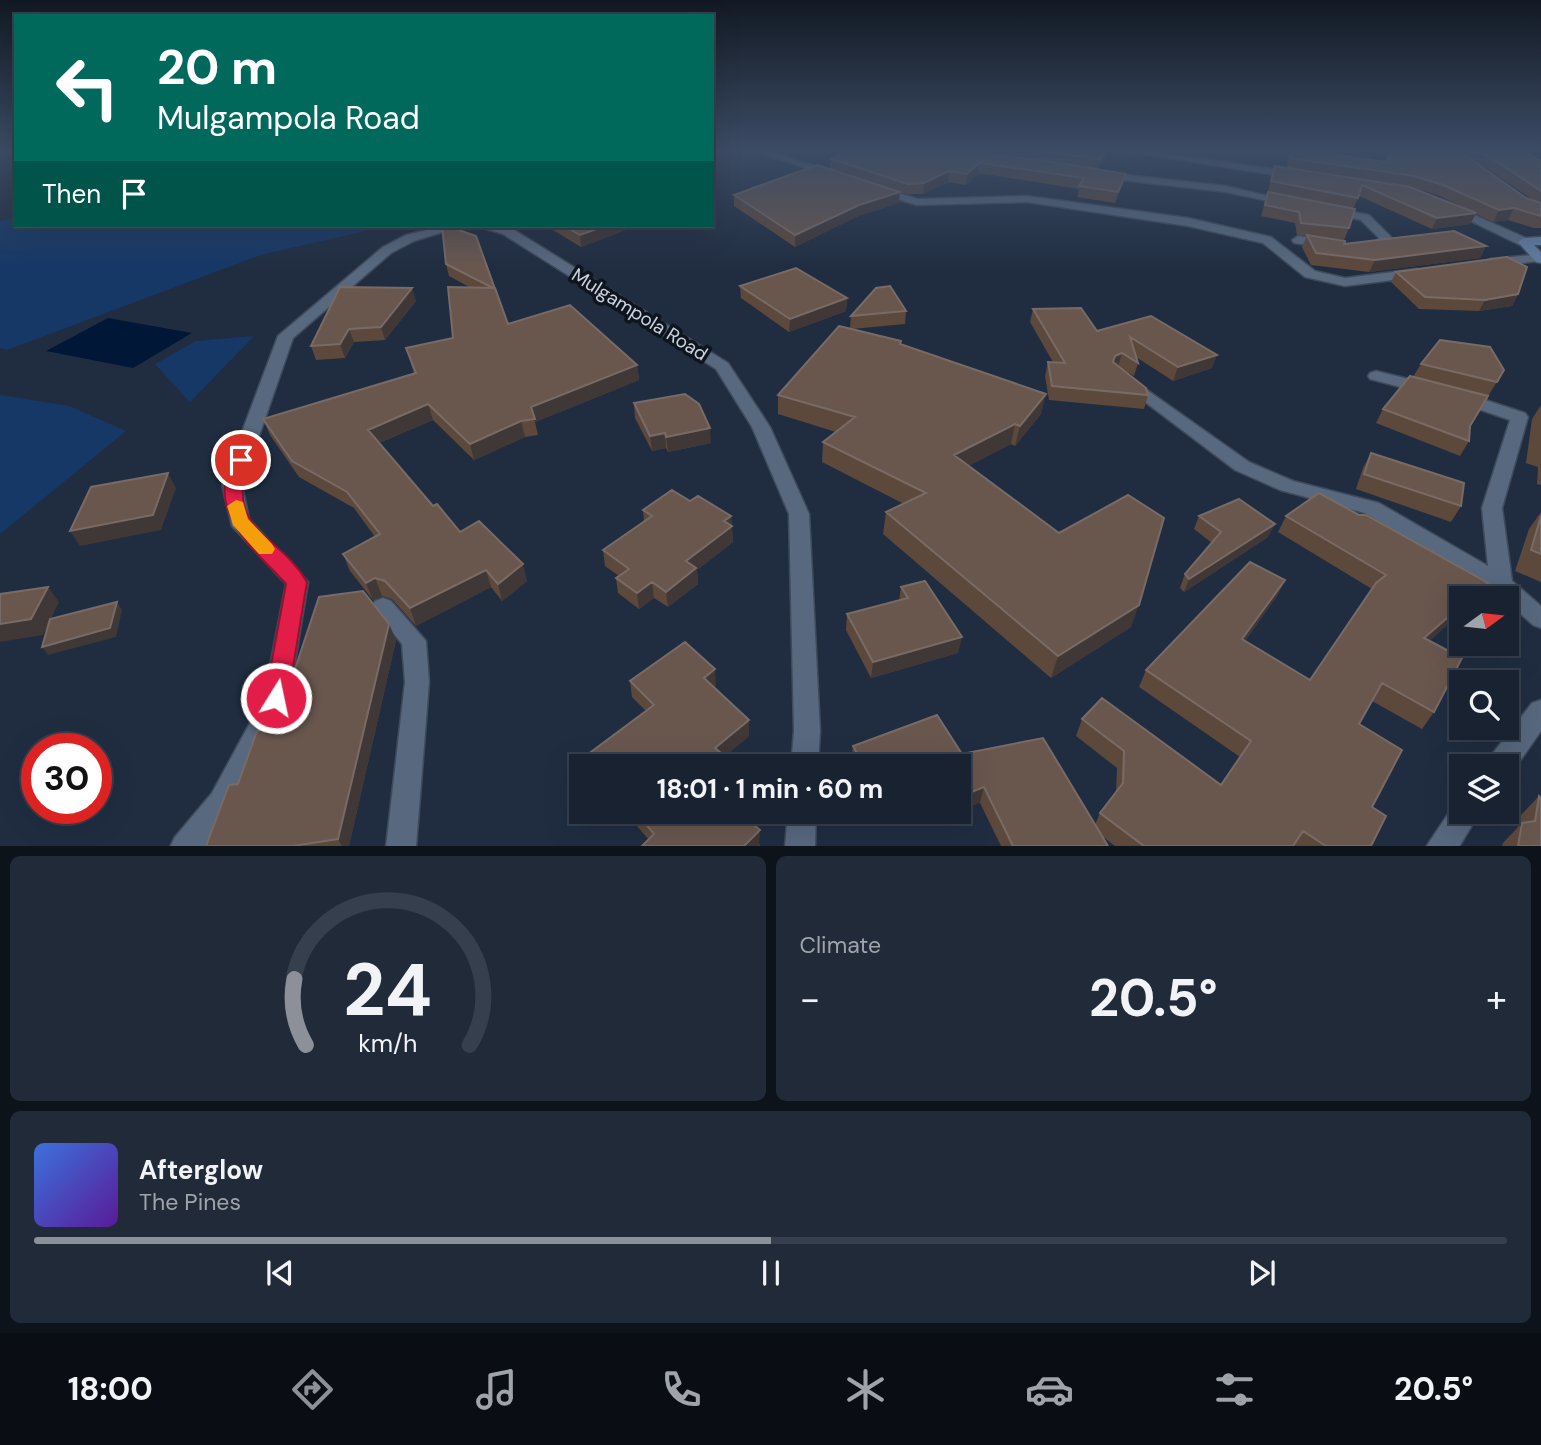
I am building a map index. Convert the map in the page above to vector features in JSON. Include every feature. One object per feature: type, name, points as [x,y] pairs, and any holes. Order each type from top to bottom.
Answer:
[{"type":"street","points":[[878,189],[917,202],[1027,199],[1188,222],[1266,240],[1310,274],[1345,282],[1436,270]]},
{"type":"street","points":[[1228,189],[1301,205]]},
{"type":"street","points":[[1444,205],[1524,242],[1540,258]]},
{"type":"street","points":[[1298,240],[1349,247],[1380,247],[1385,237],[1365,216],[1314,207]]},
{"type":"street","points":[[185,846],[222,802],[276,698],[297,582],[239,521],[232,485],[286,336],[387,250],[410,238],[441,228]]},
{"type":"street","name":"Mulgampola Road","points":[[493,228],[507,231],[722,366],[761,427],[799,514],[806,754]]},
{"type":"street","points":[[1524,242],[1541,241]]},
{"type":"street","points":[[1476,265],[1540,258]]},
{"type":"street","points":[[1119,374],[1242,466],[1287,486],[1371,508],[1501,584],[1541,619]]},
{"type":"street","points":[[1376,376],[1488,404],[1520,417],[1492,508],[1501,584]]},
{"type":"street","points":[[383,607],[414,641],[418,682],[401,846]]},
{"type":"street","points":[[1509,754],[1541,711]]},
{"type":"street","points":[[800,846],[801,824]]},
{"type":"street","points":[[1441,846],[1457,824]]},
{"type":"shaded area","points":[[14,218],[14,228],[378,228],[261,255],[7,350],[0,348],[0,221]]},
{"type":"shaded area","points":[[108,318],[192,333],[133,368],[46,351]]},
{"type":"shaded area","points":[[254,336],[190,402],[155,364],[196,341]]},
{"type":"shaded area","points":[[0,395],[69,406],[126,431],[0,534]]},
{"type":"building","points":[[749,189],[892,189],[900,192],[859,205],[795,235],[734,195]]},
{"type":"building","points":[[1314,189],[1361,189],[1358,198]]},
{"type":"building","points":[[1372,189],[1416,189],[1476,213],[1437,218]]},
{"type":"building","points":[[1453,189],[1514,189],[1526,198],[1541,203],[1541,216],[1514,208],[1499,210]]},
{"type":"building","points":[[1268,192],[1355,209],[1349,228],[1301,223],[1299,212],[1265,205]]},
{"type":"building","points":[[442,228],[454,228],[476,236],[495,289],[446,264]]},
{"type":"building","points":[[568,228],[599,228],[580,235]]},
{"type":"building","points":[[1454,231],[1486,246],[1375,260],[1316,253],[1307,235],[1345,241],[1344,244]]},
{"type":"building","points":[[1507,257],[1527,267],[1518,294],[1485,300],[1425,297],[1396,272]]},
{"type":"building","points":[[796,268],[847,298],[790,319],[740,286]]},
{"type":"building","points":[[890,286],[906,311],[851,316],[876,288]]},
{"type":"building","points":[[340,287],[412,288],[381,327],[349,329],[340,344],[311,346]]},
{"type":"building","points":[[448,287],[495,288],[508,324],[570,305],[637,365],[531,407],[535,419],[521,421],[470,444],[428,404],[368,430],[433,506],[437,504],[460,532],[479,521],[523,564],[498,584],[486,570],[410,608],[385,581],[375,578],[366,583],[343,554],[380,534],[347,492],[292,461],[263,419],[416,373],[406,348],[453,338]]},
{"type":"building","points":[[1081,308],[1097,331],[1151,316],[1217,355],[1178,367],[1130,337],[1138,363],[1122,353],[1115,356],[1113,362],[1146,388],[1148,395],[1052,386],[1048,362],[1065,363],[1033,309]]},
{"type":"building","points":[[839,326],[901,341],[900,344],[1046,394],[1020,426],[1015,424],[954,455],[1059,533],[1128,495],[1164,518],[1139,605],[1058,656],[886,512],[926,493],[823,442],[855,417],[778,395]]},
{"type":"building","points":[[1440,340],[1490,347],[1504,370],[1497,382],[1421,364]]},
{"type":"building","points":[[1410,376],[1488,396],[1470,426],[1469,441],[1383,409]]},
{"type":"building","points":[[685,394],[699,404],[710,428],[666,437],[665,433],[650,436],[634,403]]},
{"type":"building","points":[[1371,453],[1464,483],[1461,506],[1364,474]]},
{"type":"building","points":[[168,473],[153,515],[70,531],[91,487]]},
{"type":"building","points":[[672,490],[690,501],[698,496],[731,516],[724,521],[732,526],[686,561],[696,568],[666,592],[652,582],[637,593],[616,578],[629,569],[603,550],[652,516],[643,510]]},
{"type":"building","points":[[1319,493],[1359,515],[1366,515],[1488,583],[1484,586],[1449,586],[1449,616],[1424,638],[1449,651],[1449,656],[1462,658],[1456,670],[1449,670],[1449,683],[1434,712],[1382,683],[1359,724],[1402,750],[1372,807],[1386,816],[1371,846],[1326,846],[1303,831],[1293,846],[1144,846],[1100,813],[1123,783],[1124,751],[1082,719],[1102,698],[1221,785],[1251,741],[1146,670],[1250,562],[1285,580],[1242,639],[1310,680],[1376,583],[1386,575],[1286,516]]},
{"type":"building","points":[[1239,499],[1275,524],[1189,579],[1185,574],[1221,532],[1199,516]]},
{"type":"building","points":[[1541,516],[1541,554],[1531,550]]},
{"type":"building","points":[[925,581],[962,637],[873,662],[847,614],[908,598],[901,587]]},
{"type":"building","points":[[48,587],[31,619],[0,624],[0,594]]},
{"type":"building","points":[[363,591],[389,624],[338,839],[293,846],[206,846],[229,785],[238,784],[257,731],[275,729],[319,597]]},
{"type":"building","points":[[117,602],[110,628],[42,647],[50,619]]},
{"type":"building","points":[[685,642],[715,669],[704,678],[749,720],[715,748],[722,754],[588,754],[654,705],[630,681]]},
{"type":"building","points":[[937,715],[962,754],[857,754],[853,746]]},
{"type":"building","points":[[1043,738],[1108,846],[1013,846],[984,787],[971,792],[971,754],[962,754]]},
{"type":"building","points":[[1539,796],[1541,846],[1518,846],[1522,823],[1535,821]]},
{"type":"building","points":[[646,824],[753,824],[760,830],[744,846],[642,846],[654,834]]},
{"type":"slow traffic","points":[[236,506],[239,521],[266,549]]},
{"type":"route","points":[[241,460],[232,485],[239,521],[297,582],[276,698]]}]
